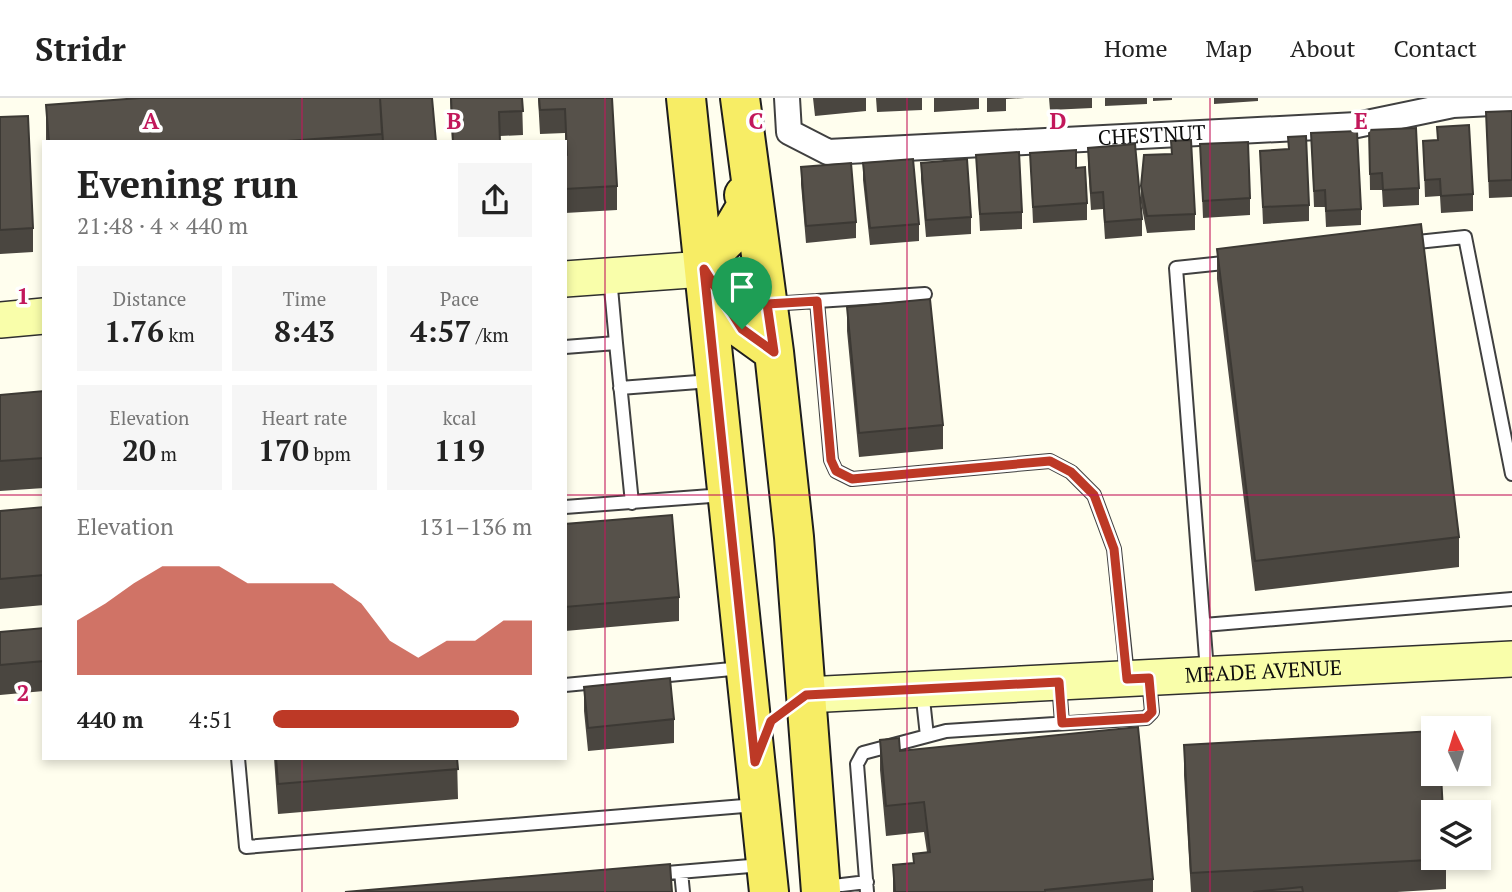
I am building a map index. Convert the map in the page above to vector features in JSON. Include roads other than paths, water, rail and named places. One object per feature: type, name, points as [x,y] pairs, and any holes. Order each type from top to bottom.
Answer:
[{"type":"main road","points":[[740,98],[774,352],[794,537],[820,879]]},
{"type":"main road","points":[[686,100],[712,154],[716,185],[730,193],[753,195]]},
{"type":"main road","points":[[686,100],[767,878]]},
{"type":"main road","points":[[704,269],[713,253],[727,239],[753,195]]},
{"type":"main road","points":[[704,269],[742,329],[774,352]]},
{"type":"main road","points":[[736,575],[756,607],[762,653],[766,663],[784,686],[806,695]]},
{"type":"main road","points":[[755,762],[771,721],[806,695]]},
{"type":"main road","points":[[755,762],[776,763],[784,814],[820,879]]},
{"type":"street","name":"CHESTNUT","points":[[787,98],[789,132],[828,152],[1357,125],[1453,105],[1512,102]]},
{"type":"street","points":[[567,279],[704,269]]},
{"type":"street","points":[[0,320],[42,316]]},
{"type":"street","name":"MEADE AVENUE","points":[[806,695],[1512,659]]},
{"type":"lane","points":[[1396,244],[1465,237],[1512,474]]},
{"type":"lane","points":[[1208,675],[1176,268],[1245,260]]},
{"type":"lane","points":[[610,276],[632,503]]},
{"type":"lane","points":[[767,304],[925,293]]},
{"type":"lane","points":[[817,301],[831,460],[836,471],[852,479],[1050,461],[1071,472],[1094,495],[1114,549],[1138,678],[1152,712],[1146,718],[946,731],[863,753],[858,764],[867,887],[820,879]]},
{"type":"lane","points":[[567,347],[616,343]]},
{"type":"lane","points":[[620,388],[716,380]]},
{"type":"lane","points":[[567,507],[728,494]]},
{"type":"lane","points":[[1204,625],[1512,599]]},
{"type":"lane","points":[[567,685],[746,668]]},
{"type":"lane","points":[[1059,682],[1062,723]]},
{"type":"lane","points":[[922,690],[927,736]]},
{"type":"lane","points":[[238,760],[246,847],[760,805]]},
{"type":"lane","points":[[640,876],[681,872],[767,878]]},
{"type":"lane","points":[[681,872],[683,892]]}]
